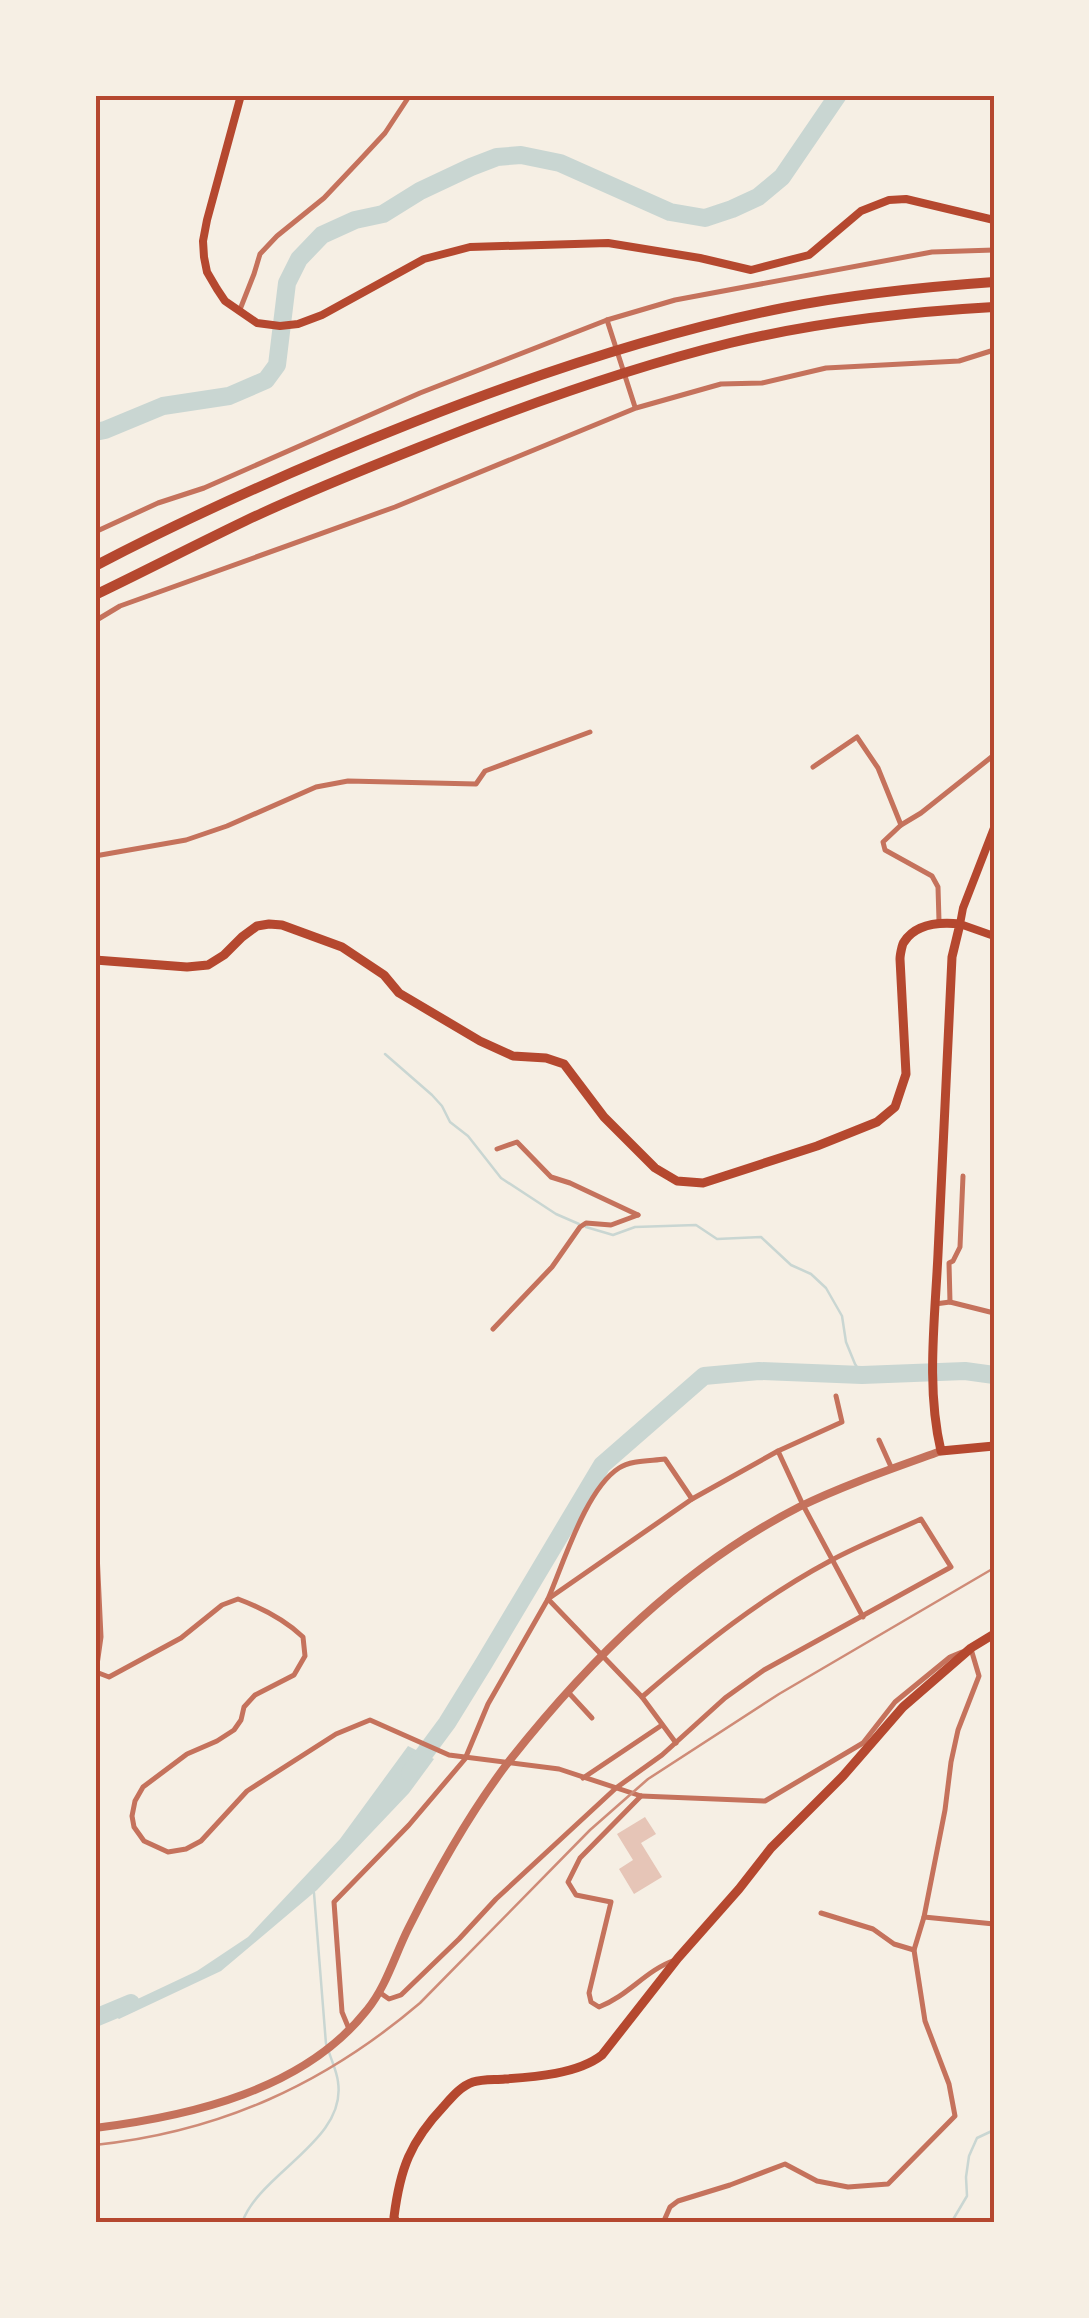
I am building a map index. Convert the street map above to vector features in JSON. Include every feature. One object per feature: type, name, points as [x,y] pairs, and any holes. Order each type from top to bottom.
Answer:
[{"type":"highway","points":[[95,566],[340,452],[460,404],[600,356],[785,307],[893,291],[994,282]]},
{"type":"highway","points":[[95,596],[248,520],[350,475],[580,386],[729,343],[794,330],[911,313],[994,307]]},
{"type":"main road","points":[[240,95],[203,241],[207,272],[225,301],[257,323],[298,324],[415,264],[470,247],[608,244],[750,270],[809,255],[861,211],[890,200],[906,199],[994,220]]},
{"type":"main road","points":[[994,828],[990,849],[963,908],[952,957],[933,1390],[940,1451],[994,1446]]},
{"type":"main road","points":[[95,960],[208,965],[257,926],[270,924],[342,948],[384,975],[399,993],[480,1041],[512,1056],[546,1058],[564,1064],[604,1118],[655,1168],[677,1181],[703,1184],[877,1122],[895,1107],[906,1074],[900,959],[903,943],[939,921],[994,936]]},
{"type":"main road","points":[[396,2223],[398,2182],[411,2149],[458,2090],[471,2082],[550,2074],[594,2062],[771,1848],[870,1748],[903,1707],[971,1648],[994,1634]]},
{"type":"street","points":[[238,312],[260,254],[324,198],[360,160],[385,133],[410,95]]},
{"type":"street","points":[[95,532],[420,393],[606,320],[675,300],[932,252],[994,250]]},
{"type":"street","points":[[606,320],[636,408]]},
{"type":"street","points":[[95,621],[120,606],[395,507],[636,408],[721,384],[762,383],[826,368],[959,360],[994,350]]},
{"type":"street","points":[[95,856],[186,840],[316,787],[348,781],[476,784],[484,771],[590,732]]},
{"type":"street","points":[[813,767],[857,737],[878,768],[901,825]]},
{"type":"street","points":[[939,921],[938,888],[932,876],[885,850],[882,842],[994,755]]},
{"type":"street","points":[[494,1329],[552,1266],[578,1229],[586,1223],[611,1225],[638,1215],[550,1177],[517,1142],[497,1149]]},
{"type":"street","points":[[950,1302],[949,1263],[960,1247],[963,1176]]},
{"type":"street","points":[[935,1304],[950,1302],[994,1314]]},
{"type":"street","points":[[548,1599],[692,1499],[778,1451],[842,1422],[836,1396]]},
{"type":"street","points":[[879,1440],[892,1469]]},
{"type":"street","points":[[778,1451],[863,1617]]},
{"type":"street","points":[[95,2128],[201,2107],[238,2095],[316,2058],[368,2009],[454,1844],[509,1762],[602,1654],[716,1557],[803,1505],[940,1451]]},
{"type":"street","points":[[349,2029],[342,2012],[334,1902],[464,1759],[488,1704],[548,1599],[602,1482],[626,1464],[665,1459],[692,1499]]},
{"type":"street","points":[[95,1511],[101,1637],[96,1672],[109,1678],[181,1638],[222,1605],[238,1599],[258,1606],[303,1637],[305,1656],[294,1676],[254,1695],[234,1730],[187,1754],[143,1787],[135,1801],[134,1827],[144,1840],[168,1852],[201,1841],[247,1791],[336,1734],[370,1720],[448,1755],[559,1769],[641,1796],[765,1801],[863,1743],[895,1702],[950,1656],[971,1648],[980,1676],[958,1730],[924,1917],[914,1950],[924,2021],[949,2084],[955,2116],[888,2184],[848,2186],[817,2181],[786,2164],[678,2201],[670,2207],[663,2223]]},
{"type":"street","points":[[379,1992],[390,1999],[401,1995],[496,1899],[616,1788],[676,1743],[725,1698],[764,1670],[951,1567],[921,1519],[832,1560],[764,1600],[642,1697]]},
{"type":"street","points":[[548,1599],[642,1697],[676,1743]]},
{"type":"street","points":[[568,1692],[592,1718]]},
{"type":"street","points":[[582,1778],[662,1725]]},
{"type":"street","points":[[641,1796],[580,1858],[568,1882],[576,1895],[611,1902],[588,1993],[591,2002],[600,2007],[617,2000],[660,1965],[678,1958]]},
{"type":"street","points":[[822,1913],[873,1929],[894,1944],[914,1950]]},
{"type":"street","points":[[924,1917],[994,1924]]},
{"type":"shaded area","points":[[408,1746],[434,1759],[409,1793],[317,1890],[221,1971],[119,2019],[110,2012],[197,1971],[248,1937],[340,1839]]},
{"type":"building","points":[[645,1817],[656,1834],[641,1843],[662,1877],[634,1894],[619,1869],[633,1860],[617,1834]]},
{"type":"waterway","points":[[95,432],[163,406],[229,396],[266,380],[277,365],[287,283],[299,259],[322,235],[355,220],[383,214],[471,167],[497,157],[521,155],[560,163],[670,212],[705,218],[758,197],[782,177],[838,95]]},
{"type":"waterway","points":[[385,1054],[432,1095],[450,1122],[468,1136],[501,1178],[556,1214],[579,1224]]},
{"type":"waterway","points":[[586,1227],[613,1235],[635,1227],[696,1225],[717,1239],[761,1237],[791,1265],[811,1274],[826,1288],[842,1316],[846,1342],[862,1375]]},
{"type":"waterway","points":[[410,1773],[447,1723],[602,1465],[704,1376],[759,1371],[862,1375],[965,1371],[994,1375]]},
{"type":"waterway","points":[[314,1893],[326,2044]]},
{"type":"waterway","points":[[95,2018],[131,2003]]},
{"type":"waterway","points":[[242,2223],[265,2188],[329,2122],[337,2103],[338,2082],[329,2052]]},
{"type":"waterway","points":[[951,2223],[967,2196],[969,2156],[977,2138],[994,2130]]},
{"type":"railway","points":[[95,2145],[185,2129],[228,2116],[269,2100],[347,2058],[420,2003],[590,1830],[648,1779],[779,1694],[994,1568]]}]
